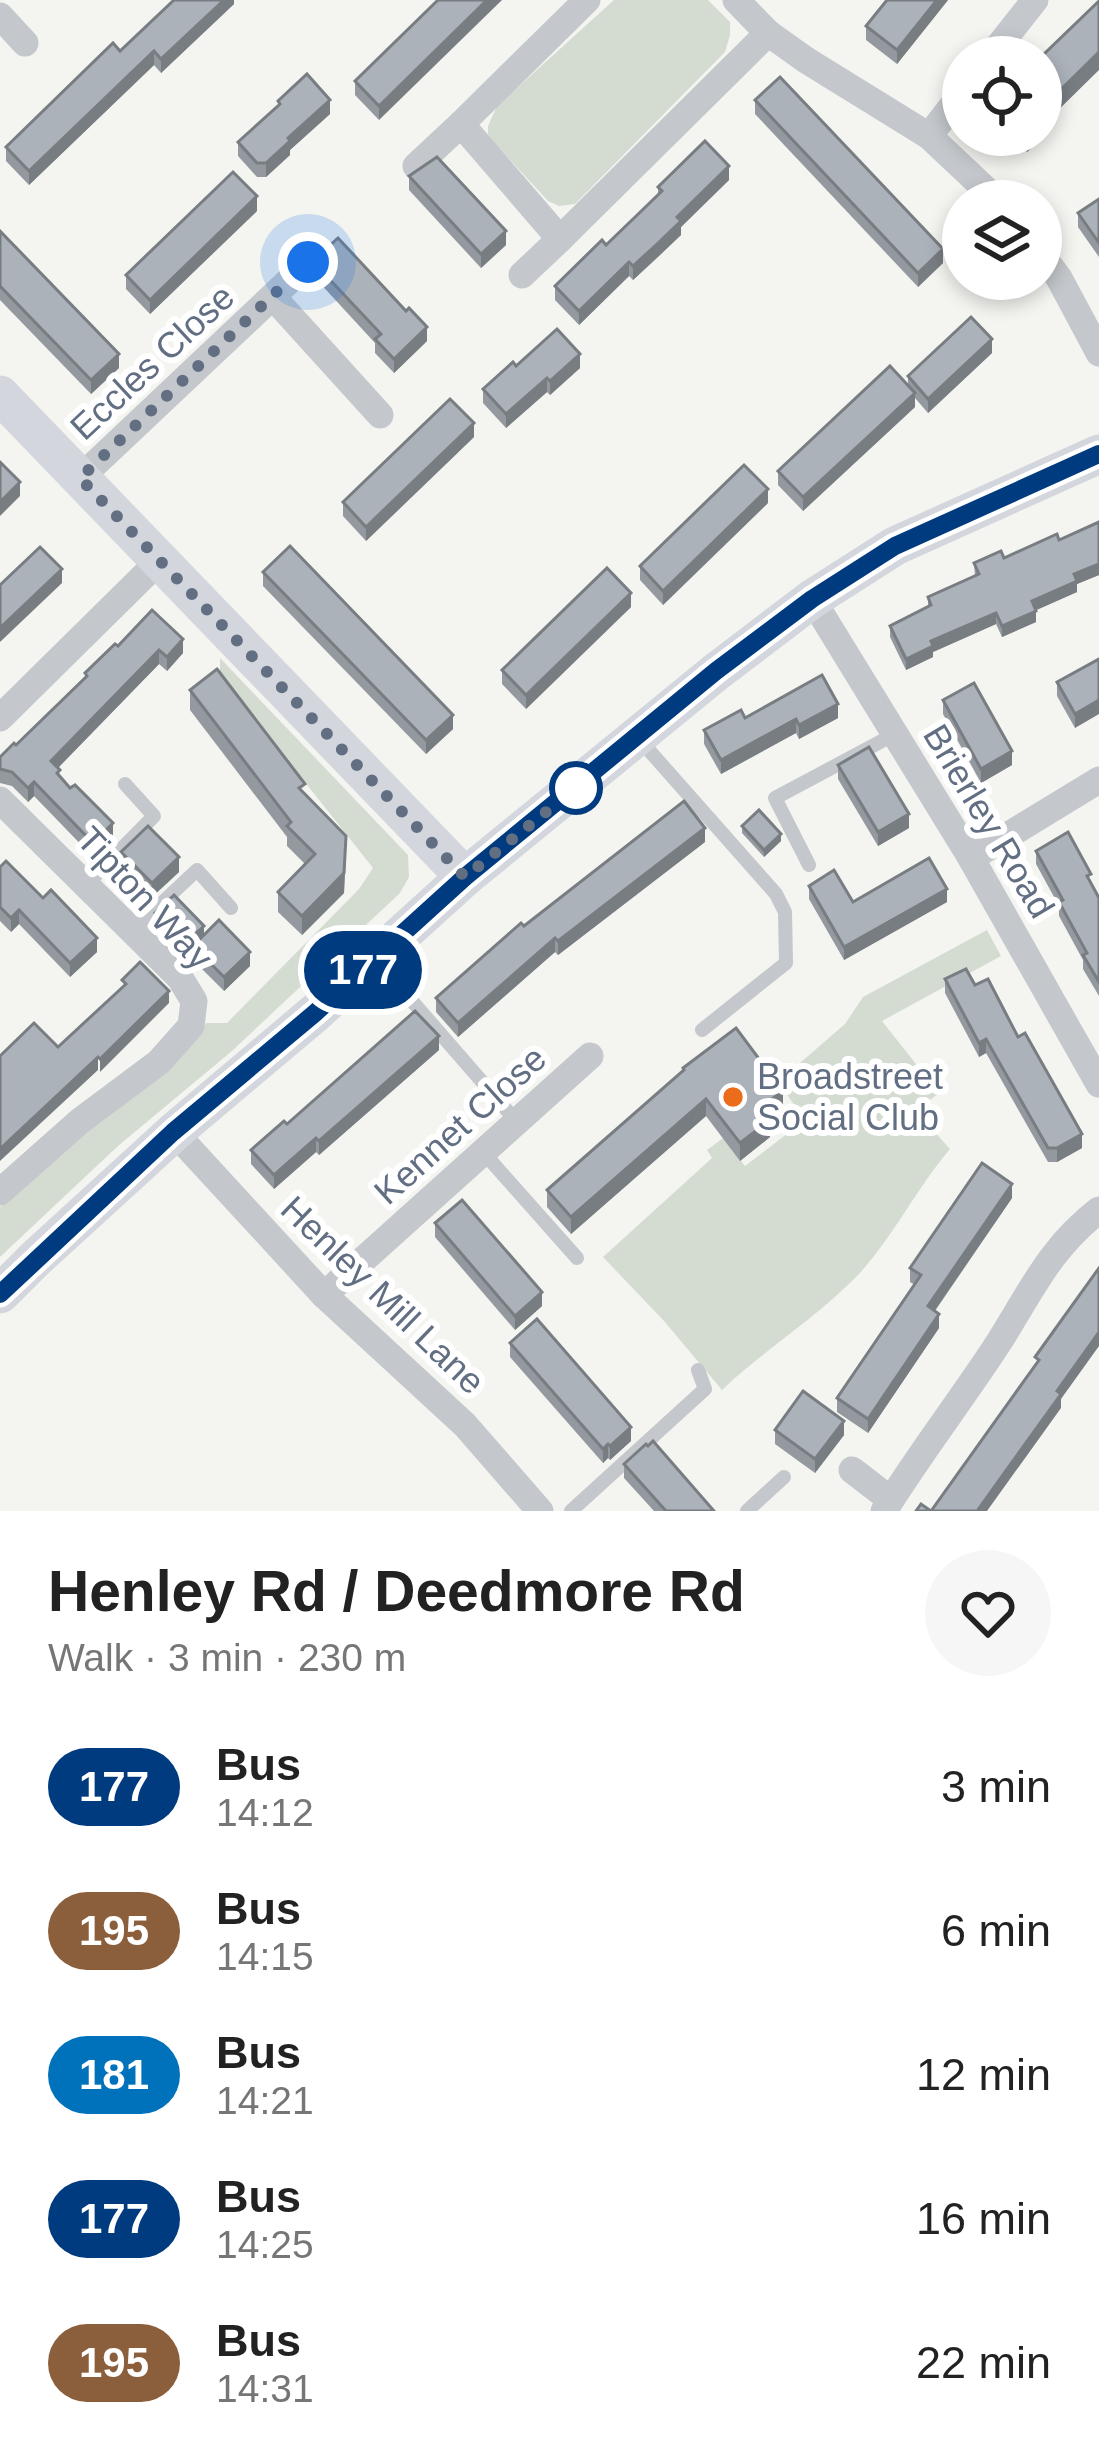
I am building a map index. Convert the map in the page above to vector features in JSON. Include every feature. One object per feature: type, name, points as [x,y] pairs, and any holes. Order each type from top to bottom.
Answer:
[{"type":"main road","points":[[0,395],[465,877]]},
{"type":"main road","points":[[0,1294],[173,1132],[315,1013],[465,877],[716,671],[812,599],[895,546],[1099,454]]},
{"type":"street","points":[[416,166],[587,0]]},
{"type":"street","points":[[736,0],[768,33],[929,136],[976,180]]},
{"type":"street","points":[[1006,36],[1034,0]]},
{"type":"street","points":[[0,16],[25,43]]},
{"type":"street","points":[[522,274],[768,33]]},
{"type":"street","points":[[929,136],[942,119]]},
{"type":"street","points":[[461,124],[560,239]]},
{"type":"street","name":"Eccles Close","points":[[80,478],[308,262]]},
{"type":"street","points":[[1062,284],[1099,353]]},
{"type":"street","name":"Eccles Close","points":[[273,297],[380,415]]},
{"type":"street","points":[[0,718],[160,560]]},
{"type":"street","name":"Brierley Road","points":[[812,599],[971,858],[1099,1084]]},
{"type":"street","points":[[971,858],[1099,780]]},
{"type":"street","name":"Tipton Way","points":[[0,800],[179,978],[194,1001],[191,1026],[159,1062],[80,1121],[0,1192]]},
{"type":"street","name":"Kennet Close","points":[[324,1295],[590,1056]]},
{"type":"street","name":"Henley Mill Lane","points":[[173,1132],[324,1295],[465,1425],[540,1511]]},
{"type":"street","points":[[852,1470],[888,1505],[1000,1341],[1048,1261],[1099,1210]]},
{"type":"lane","points":[[809,866],[775,799],[895,734]]},
{"type":"lane","points":[[637,737],[776,894],[784,912],[786,963],[702,1030]]},
{"type":"lane","points":[[86,885],[154,816],[125,784]]},
{"type":"lane","points":[[132,932],[197,870],[232,908]]},
{"type":"lane","points":[[392,978],[517,1122]]},
{"type":"lane","points":[[483,1152],[577,1258]]},
{"type":"lane","points":[[571,1511],[705,1389],[698,1370]]},
{"type":"lane","points":[[747,1511],[784,1477]]},
{"type":"shaded area","points":[[614,0],[708,0],[730,22],[730,35],[725,52],[575,204],[559,206],[548,201],[488,136],[488,126],[497,106]]},
{"type":"shaded area","points":[[220,658],[408,855],[409,877],[400,893],[232,1051],[118,1146],[0,1257],[0,1207],[75,1140],[168,1070],[206,1023],[227,1023],[359,889],[373,868],[220,675]]},
{"type":"shaded area","points":[[987,930],[1001,956],[882,1021],[939,1093],[916,1111],[950,1149],[864,1269],[722,1390],[603,1257],[712,1158],[707,1150],[723,1138],[745,1166],[805,1120],[778,1082],[845,1024],[863,997]]},
{"type":"building","points":[[174,0],[224,0],[161,59],[154,51],[29,171],[6,147],[113,43],[120,51]]},
{"type":"building","points":[[438,0],[487,0],[379,106],[355,81]]},
{"type":"building","points":[[887,0],[937,0],[897,50],[866,26]]},
{"type":"building","points":[[1099,1],[1099,52],[1062,88],[1062,37]]},
{"type":"building","points":[[307,74],[330,100],[266,163],[257,163],[238,142]]},
{"type":"building","points":[[780,77],[942,250],[918,273],[755,100]]},
{"type":"building","points":[[705,141],[729,166],[677,217],[681,221],[633,266],[629,262],[579,311],[555,286],[662,191],[658,187]]},
{"type":"building","points":[[437,157],[506,231],[481,254],[409,176]]},
{"type":"building","points":[[233,172],[257,196],[150,300],[126,275]]},
{"type":"building","points":[[1099,199],[1099,243],[1078,213]]},
{"type":"building","points":[[0,231],[119,354],[91,380],[0,286]]},
{"type":"building","points":[[338,238],[427,327],[394,359],[375,339],[381,334],[317,266]]},
{"type":"building","points":[[971,317],[992,339],[928,399],[908,376]]},
{"type":"building","points":[[557,329],[580,354],[506,414],[483,389]]},
{"type":"building","points":[[890,366],[915,393],[803,497],[778,471]]},
{"type":"building","points":[[450,399],[474,423],[366,527],[343,502]]},
{"type":"building","points":[[0,462],[20,482],[0,502]]},
{"type":"building","points":[[744,465],[768,489],[663,591],[640,566]]},
{"type":"building","points":[[1099,522],[1099,564],[1074,574],[1077,581],[1032,601],[1036,611],[1002,626],[996,613],[931,641],[933,646],[906,659],[890,626],[931,605],[928,597],[979,574],[974,563],[1001,551],[1004,558],[1057,534],[1059,540]]},
{"type":"building","points":[[290,546],[453,715],[426,740],[263,572]]},
{"type":"building","points":[[40,547],[62,569],[0,628],[0,585]]},
{"type":"building","points":[[607,568],[631,593],[526,695],[502,670]]},
{"type":"building","points":[[152,610],[183,639],[167,657],[159,650],[51,761],[70,788],[75,785],[113,823],[93,843],[34,782],[28,788],[12,772],[0,769],[0,757]]},
{"type":"building","points":[[1099,659],[1099,700],[1075,714],[1057,682]]},
{"type":"building","points":[[217,669],[305,784],[299,788],[346,836],[344,873],[302,916],[278,892],[315,854],[287,826],[291,822],[190,690]]},
{"type":"building","points":[[822,675],[838,704],[799,725],[796,719],[721,760],[704,730],[741,710],[745,718]]},
{"type":"building","points":[[974,683],[1012,751],[981,769],[943,700]]},
{"type":"building","points":[[869,747],[909,814],[878,832],[838,765]]},
{"type":"building","points":[[684,801],[705,828],[558,941],[555,938],[458,1023],[436,998],[521,923],[524,926]]},
{"type":"building","points":[[759,810],[781,834],[764,850],[742,826]]},
{"type":"building","points":[[148,826],[179,857],[152,883],[121,852]]},
{"type":"building","points":[[1068,832],[1099,898],[1099,982],[1036,851]]},
{"type":"building","points":[[929,858],[947,889],[844,947],[809,886],[834,870],[853,902]]},
{"type":"building","points":[[6,861],[43,898],[51,890],[97,938],[70,963],[19,910],[11,918],[0,907],[0,867]]},
{"type":"building","points":[[174,895],[204,926],[185,943],[155,913]]},
{"type":"building","points":[[219,920],[250,952],[224,977],[193,946]]},
{"type":"building","points":[[140,962],[169,991],[0,1149],[0,1056],[34,1023],[58,1047],[126,984],[122,980]]},
{"type":"building","points":[[966,969],[975,985],[988,979],[1018,1037],[1025,1033],[1082,1134],[1048,1148],[986,1039],[979,1043],[945,979]]},
{"type":"building","points":[[415,1011],[439,1036],[274,1175],[251,1150]]},
{"type":"building","points":[[736,1028],[783,1091],[761,1107],[770,1120],[740,1143],[706,1099],[571,1217],[547,1190],[683,1068]]},
{"type":"building","points":[[982,1163],[1012,1184],[928,1306],[939,1314],[868,1419],[837,1398],[921,1275],[910,1268]]},
{"type":"building","points":[[462,1200],[542,1292],[515,1316],[435,1223]]},
{"type":"building","points":[[1099,1268],[1099,1332],[1057,1391],[1061,1394],[977,1511],[931,1511]]},
{"type":"building","points":[[537,1319],[631,1427],[610,1446],[603,1449],[510,1343]]},
{"type":"building","points":[[803,1391],[844,1421],[815,1459],[775,1430]]},
{"type":"building","points":[[653,1441],[714,1511],[666,1511],[624,1464]]},
{"type":"bus line","name":"177","points":[[0,1294],[173,1132],[315,1013],[465,877],[716,671],[812,599],[895,546],[1099,454]]},
{"type":"place","name":"Broadstreet Social Club","points":[[733,1097]]},
{"type":"route","points":[[308,262],[80,478],[465,877],[576,788]]}]
